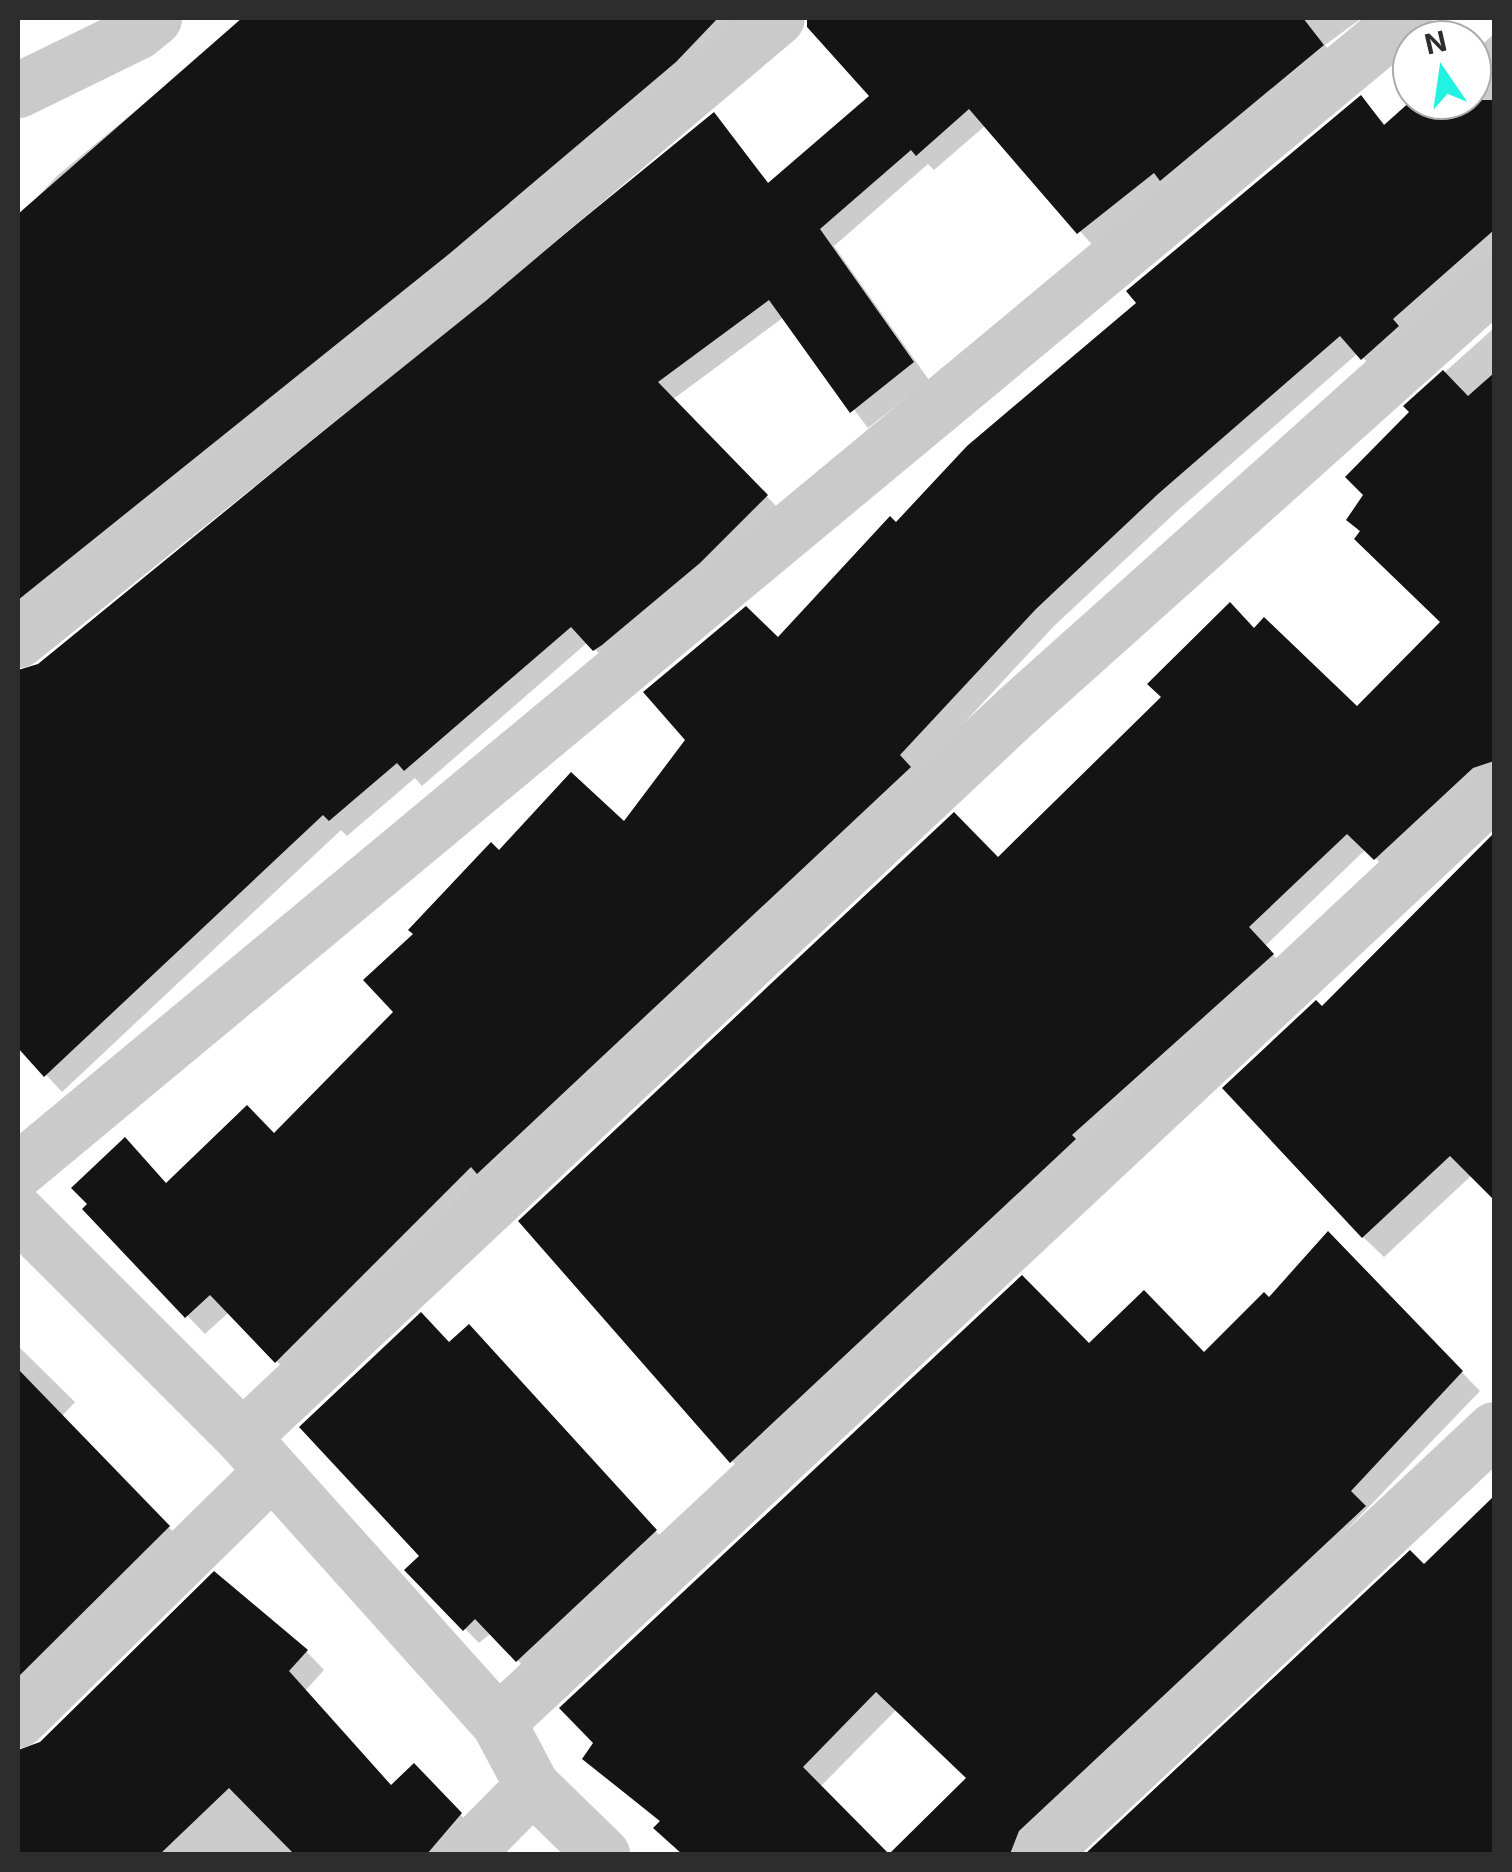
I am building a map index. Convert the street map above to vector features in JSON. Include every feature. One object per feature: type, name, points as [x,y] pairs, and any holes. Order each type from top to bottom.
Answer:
[{"type":"street","points":[[18,90],[137,32],[154,18]]},
{"type":"street","points":[[18,640],[469,278],[777,18]]},
{"type":"street","points":[[18,1170],[1406,18]]},
{"type":"street","points":[[18,1720],[256,1455],[1018,708],[1494,283]]},
{"type":"street","points":[[498,1722],[1494,791]]},
{"type":"street","points":[[18,1213],[256,1455],[498,1722],[532,1786],[602,1854]]},
{"type":"street","points":[[1040,1854],[1494,1429]]},
{"type":"street","points":[[465,1854],[532,1786]]},
{"type":"building","points":[[242,18],[718,18],[676,62],[449,254],[18,600],[18,214]]},
{"type":"building","points":[[807,18],[1303,18],[1324,45],[1160,181],[1154,173],[1077,234],[969,109],[916,156],[911,150],[820,229],[914,362],[850,413],[769,300],[658,382],[768,495],[700,563],[602,645],[593,651],[571,627],[404,771],[397,763],[329,821],[323,815],[44,1077],[18,1048],[18,670],[38,664],[714,112],[768,183],[869,96],[807,27]]},
{"type":"building","points":[[1361,95],[1384,125],[1392,118],[1492,120],[1494,100],[1494,230],[1393,319],[1399,326],[1361,360],[1340,336],[1158,494],[1036,609],[900,755],[911,767],[477,1174],[471,1167],[275,1363],[210,1295],[185,1318],[82,1209],[87,1204],[71,1188],[125,1137],[166,1183],[247,1105],[274,1133],[393,1012],[363,980],[413,934],[408,930],[491,842],[499,850],[571,772],[624,821],[685,740],[643,692],[746,606],[778,637],[890,516],[896,522],[967,446],[1136,303],[1126,291]]},
{"type":"building","points":[[1443,370],[1468,396],[1494,373],[1494,761],[1473,768],[1374,860],[1347,834],[1249,927],[1274,954],[1072,1135],[1076,1139],[730,1463],[518,1221],[954,812],[998,857],[1161,697],[1147,684],[1230,602],[1254,628],[1264,617],[1357,706],[1440,622],[1354,539],[1360,531],[1346,520],[1363,495],[1345,477],[1409,412],[1403,406]]},
{"type":"building","points":[[1494,833],[1494,1200],[1450,1156],[1362,1238],[1222,1088],[1316,1000],[1322,1006]]},
{"type":"building","points":[[1328,1231],[1463,1371],[1351,1491],[1366,1506],[1019,1831],[1010,1854],[682,1854],[653,1828],[660,1821],[582,1759],[593,1743],[559,1708],[1022,1275],[1089,1343],[1144,1290],[1204,1352],[1264,1292],[1269,1297]],"holes":[[[876,1692],[966,1778],[889,1854],[803,1767]]]},
{"type":"building","points":[[421,1312],[449,1342],[469,1324],[657,1530],[516,1662],[475,1619],[463,1631],[404,1570],[419,1556],[299,1427]]},
{"type":"building","points":[[18,1369],[170,1526],[18,1677]]},
{"type":"building","points":[[1494,1496],[1494,1854],[1085,1854],[1410,1550],[1424,1564]]},
{"type":"building","points":[[214,1571],[308,1650],[289,1671],[391,1785],[414,1763],[462,1813],[427,1854],[294,1854],[229,1788],[160,1854],[18,1854],[18,1750],[40,1742]]}]
